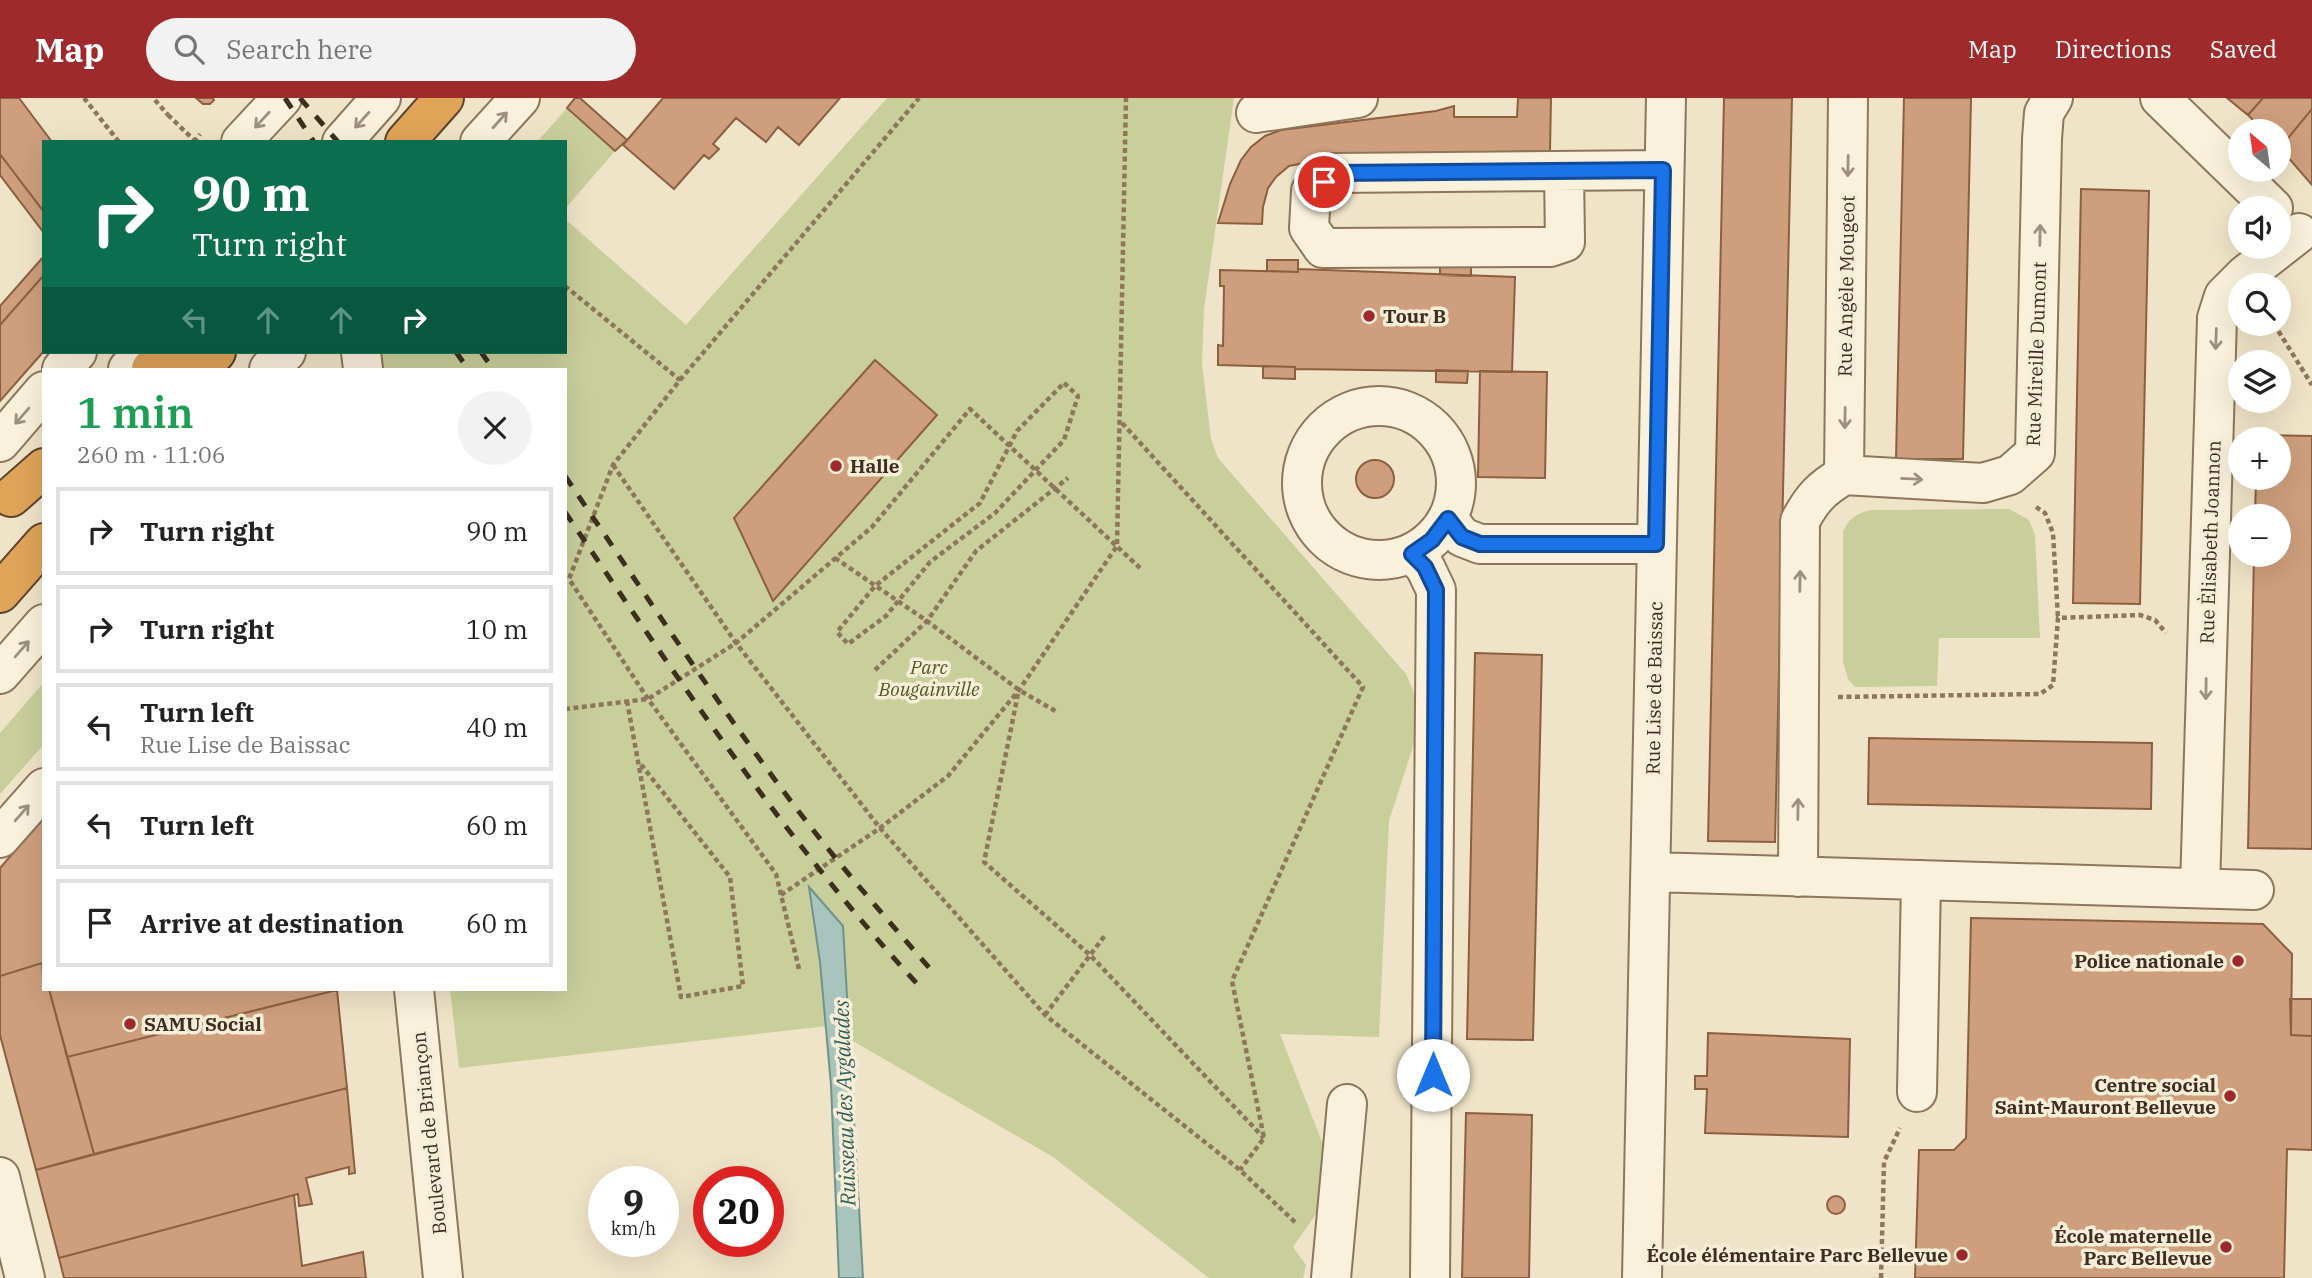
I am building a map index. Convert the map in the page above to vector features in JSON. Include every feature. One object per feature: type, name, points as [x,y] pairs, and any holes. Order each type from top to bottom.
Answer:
[{"type":"highway","points":[[400,140],[441,101]]},
{"type":"highway","points":[[407,140],[441,101]]},
{"type":"highway","points":[[152,368],[168,354]]},
{"type":"highway","points":[[201,368],[214,354]]},
{"type":"highway","points":[[6,504],[42,470]]},
{"type":"highway","points":[[0,593],[35,553]]},
{"type":"street","points":[[243,140],[282,98]]},
{"type":"street","points":[[344,140],[381,98]]},
{"type":"street","points":[[482,140],[520,98]]},
{"type":"street","points":[[1256,113],[1358,98]]},
{"type":"street","name":"Rue Lise de Baissac","points":[[1642,1278],[1666,98]]},
{"type":"street","name":"Rue Angèle Mougeot","points":[[1844,475],[1848,98]]},
{"type":"street","name":"Rue Mireille Dumont","points":[[1844,475],[1983,483],[2010,475],[2035,453],[2042,139],[2044,113],[2053,98]]},
{"type":"street","points":[[2160,98],[2260,196]]},
{"type":"street","points":[[1564,171],[1565,242],[1550,247],[1323,248],[1309,228],[1311,191],[1335,173],[1663,170]]},
{"type":"street","name":"Rue Èlisabeth Joannon","points":[[2200,888],[2217,318],[2224,296],[2260,259]]},
{"type":"street","points":[[63,368],[75,354]]},
{"type":"street","points":[[129,368],[142,354]]},
{"type":"street","points":[[270,368],[283,354]]},
{"type":"street","points":[[0,442],[42,393]]},
{"type":"street","points":[[1384,406],[1409,412],[1431,425],[1447,445],[1456,469],[1456,495],[1448,519],[1432,540],[1412,554],[1387,560],[1361,559],[1338,549],[1318,532],[1306,510],[1301,485],[1305,459],[1317,437],[1336,419],[1359,408],[1384,406]]},
{"type":"street","points":[[6,504],[42,464]]},
{"type":"street","points":[[1798,877],[1801,521],[1813,498],[1825,486],[1844,475]]},
{"type":"street","points":[[1448,519],[1462,537],[1480,544],[1656,544]]},
{"type":"street","points":[[1412,554],[1425,567],[1436,590],[1430,1278]]},
{"type":"street","points":[[0,674],[42,626]]},
{"type":"street","points":[[0,838],[42,790]]},
{"type":"street","points":[[1651,872],[2254,890]]},
{"type":"street","points":[[1917,1092],[1921,880]]},
{"type":"street","name":"Boulevard de Briançon","points":[[414,991],[443,1278]]},
{"type":"street","points":[[1331,1267],[1347,1104]]},
{"type":"street","points":[[0,1177],[25,1278]]},
{"type":"path","points":[[84,98],[117,140]]},
{"type":"path","points":[[799,969],[776,874],[648,698],[569,579],[613,465],[680,380],[919,98]]},
{"type":"path","points":[[781,895],[880,828],[948,776],[1019,690],[1117,546],[1126,98]]},
{"type":"path","points":[[155,100],[194,140]]},
{"type":"path","points":[[567,288],[680,380]]},
{"type":"path","points":[[2281,336],[2312,385]]},
{"type":"path","points":[[1064,383],[1078,396],[1064,440],[995,513],[930,562],[886,616],[848,644],[837,632],[875,586],[980,503],[1009,446],[1017,431],[1064,383]]},
{"type":"path","points":[[567,709],[648,698],[736,643],[872,527],[970,409],[1140,568]]},
{"type":"path","points":[[1121,422],[1363,687],[1231,981],[1264,1138],[1240,1170]]},
{"type":"path","points":[[613,465],[736,643],[880,828],[1045,1015],[1240,1170],[1331,1267]]},
{"type":"path","points":[[875,670],[926,621],[976,551],[1068,478]]},
{"type":"path","points":[[1799,698],[2040,694],[2053,685],[2058,618],[2053,533],[2045,513],[2031,503]]},
{"type":"path","points":[[835,558],[1019,690],[1057,712]]},
{"type":"path","points":[[2058,618],[2140,615],[2162,625],[2168,636]]},
{"type":"path","points":[[1019,690],[984,862],[1090,955],[1264,1138]]},
{"type":"path","points":[[627,701],[681,997],[743,986],[730,877],[639,762]]},
{"type":"path","points":[[1045,1015],[1106,934]]},
{"type":"path","points":[[1881,1278],[1884,1162],[1917,1092]]},
{"type":"green space","name":"Parc Bougainville","points":[[887,98],[1234,98],[1204,309],[1202,364],[1211,439],[1218,458],[1406,674],[1418,716],[1418,731],[1389,821],[1379,1037],[1280,1034],[1331,1165],[1319,1210],[1293,1247],[1306,1265],[1303,1278],[1209,1278],[1053,1157],[827,1026],[459,1068],[450,991],[567,991],[567,368],[378,368],[376,354],[567,354],[567,221],[686,325]]},
{"type":"green space","points":[[567,108],[615,151],[567,207],[567,140],[539,140]]},
{"type":"green space","points":[[2009,509],[2029,520],[2035,535],[2040,638],[1939,638],[1937,686],[1855,687],[1848,679],[1843,662],[1843,532],[1848,523],[1857,515],[1871,510]]},
{"type":"green space","points":[[42,684],[42,746],[0,794],[0,733]]},
{"type":"water","name":"Ruisseau des Aygalades","points":[[809,887],[843,926],[863,1278],[839,1278],[831,1085],[820,962]]},
{"type":"building","points":[[0,98],[19,98],[50,140],[42,140],[42,209],[0,154]]},
{"type":"building","points":[[196,98],[214,100],[210,104],[203,104]]},
{"type":"building","points":[[575,98],[580,98],[627,140],[615,151],[567,108]]},
{"type":"building","points":[[663,98],[840,98],[799,145],[778,127],[766,142],[736,118],[713,144],[719,149],[709,159],[704,155],[674,189],[623,145]]},
{"type":"building","points":[[1518,98],[1551,98],[1550,151],[1321,160],[1289,166],[1268,188],[1262,224],[1218,223],[1230,184],[1241,160],[1251,147],[1265,136],[1281,130],[1436,111],[1454,106],[1454,117],[1517,117]]},
{"type":"building","points":[[1724,98],[1792,98],[1775,842],[1708,841]]},
{"type":"building","points":[[1904,98],[1971,98],[1963,459],[1896,459]]},
{"type":"building","points":[[2227,98],[2263,98],[2248,115]]},
{"type":"building","points":[[2263,98],[2312,98],[2312,109],[2291,135],[2291,119],[2252,119],[2248,115]]},
{"type":"building","points":[[2312,109],[2312,185],[2291,161],[2291,135]]},
{"type":"building","points":[[0,154],[42,209],[42,230],[0,175]]},
{"type":"building","points":[[2081,189],[2149,191],[2140,604],[2073,603]]},
{"type":"building","points":[[42,258],[42,277],[0,325],[0,306]]},
{"type":"building","points":[[1267,260],[1298,260],[1298,272],[1267,271]]},
{"type":"building","points":[[1440,264],[1471,265],[1471,276],[1440,275]]},
{"type":"building","name":"Tour B","points":[[1298,269],[1515,277],[1512,372],[1295,369],[1218,365],[1218,345],[1223,346],[1224,286],[1220,286],[1220,270],[1298,272]]},
{"type":"building","points":[[42,277],[42,353],[0,401],[0,325]]},
{"type":"building","name":"Halle","points":[[875,360],[937,415],[773,601],[734,518]]},
{"type":"building","points":[[1263,366],[1295,367],[1295,379],[1263,378]]},
{"type":"building","points":[[1436,370],[1468,371],[1467,383],[1436,382]]},
{"type":"building","name":"Tour B","points":[[1480,371],[1547,372],[1545,478],[1478,477]]},
{"type":"building","points":[[2291,436],[2312,436],[2312,849],[2248,848],[2254,567],[2291,567],[2291,504],[2255,504],[2256,490],[2291,490]]},
{"type":"building","points":[[1375,460],[1388,466],[1394,479],[1388,492],[1375,498],[1362,492],[1356,479],[1362,466]]},
{"type":"building","points":[[1475,653],[1542,655],[1533,1040],[1467,1039]]},
{"type":"building","points":[[1869,738],[2152,743],[2151,809],[1868,804]]},
{"type":"building","points":[[42,820],[42,963],[0,976],[0,868]]},
{"type":"building","points":[[1971,918],[2263,924],[2292,954],[2291,1035],[2312,1036],[2312,1150],[2287,1149],[2284,1278],[1915,1278],[1919,1150],[1954,1150],[1966,1138]]},
{"type":"building","points":[[42,963],[42,991],[50,991],[94,1154],[36,1170],[0,1035],[0,976]]},
{"type":"building","name":"SAMU Social","points":[[50,991],[333,991],[67,1057]]},
{"type":"building","points":[[337,991],[347,1088],[94,1154],[67,1057]]},
{"type":"building","points":[[2290,999],[2312,999],[2312,1036],[2291,1035]]},
{"type":"building","points":[[1708,1033],[1850,1039],[1848,1137],[1705,1133],[1707,1089],[1695,1089],[1695,1076],[1707,1076]]},
{"type":"building","points":[[347,1088],[355,1173],[349,1174],[349,1167],[306,1178],[312,1204],[299,1206],[298,1194],[59,1258],[36,1170]]},
{"type":"building","points":[[1466,1113],[1532,1115],[1529,1278],[1462,1278]]},
{"type":"building","points":[[294,1195],[302,1266],[363,1252],[366,1278],[64,1278],[59,1258]]},
{"type":"building","points":[[1836,1196],[1844,1201],[1845,1205],[1840,1213],[1836,1214],[1828,1209],[1827,1205],[1832,1197]]},
{"type":"railway","points":[[285,98],[313,140]]},
{"type":"railway","points":[[300,98],[336,140]]},
{"type":"railway","points":[[457,354],[467,368]]},
{"type":"railway","points":[[482,354],[492,368]]},
{"type":"railway","points":[[567,479],[704,680],[790,800],[842,866],[933,972]]},
{"type":"railway","points":[[567,515],[691,696],[778,816],[871,932],[921,988]]},
{"type":"place","name":"Tour B","points":[[1369,316]]},
{"type":"place","name":"Halle","points":[[836,466]]},
{"type":"place","name":"Police nationale","points":[[2238,961]]},
{"type":"place","name":"SAMU Social","points":[[130,1024]]},
{"type":"place","name":"Centre social Saint-Mauront Bellevue","points":[[2230,1096]]},
{"type":"place","name":"École maternelle Parc Bellevue","points":[[2226,1247]]},
{"type":"place","name":"École élémentaire Parc Bellevue","points":[[1962,1255]]},
{"type":"route","points":[[1324,182],[1335,173],[1663,170],[1656,544],[1480,544],[1462,537],[1448,519],[1432,540],[1412,554],[1425,567],[1436,590],[1433,1075]]}]
